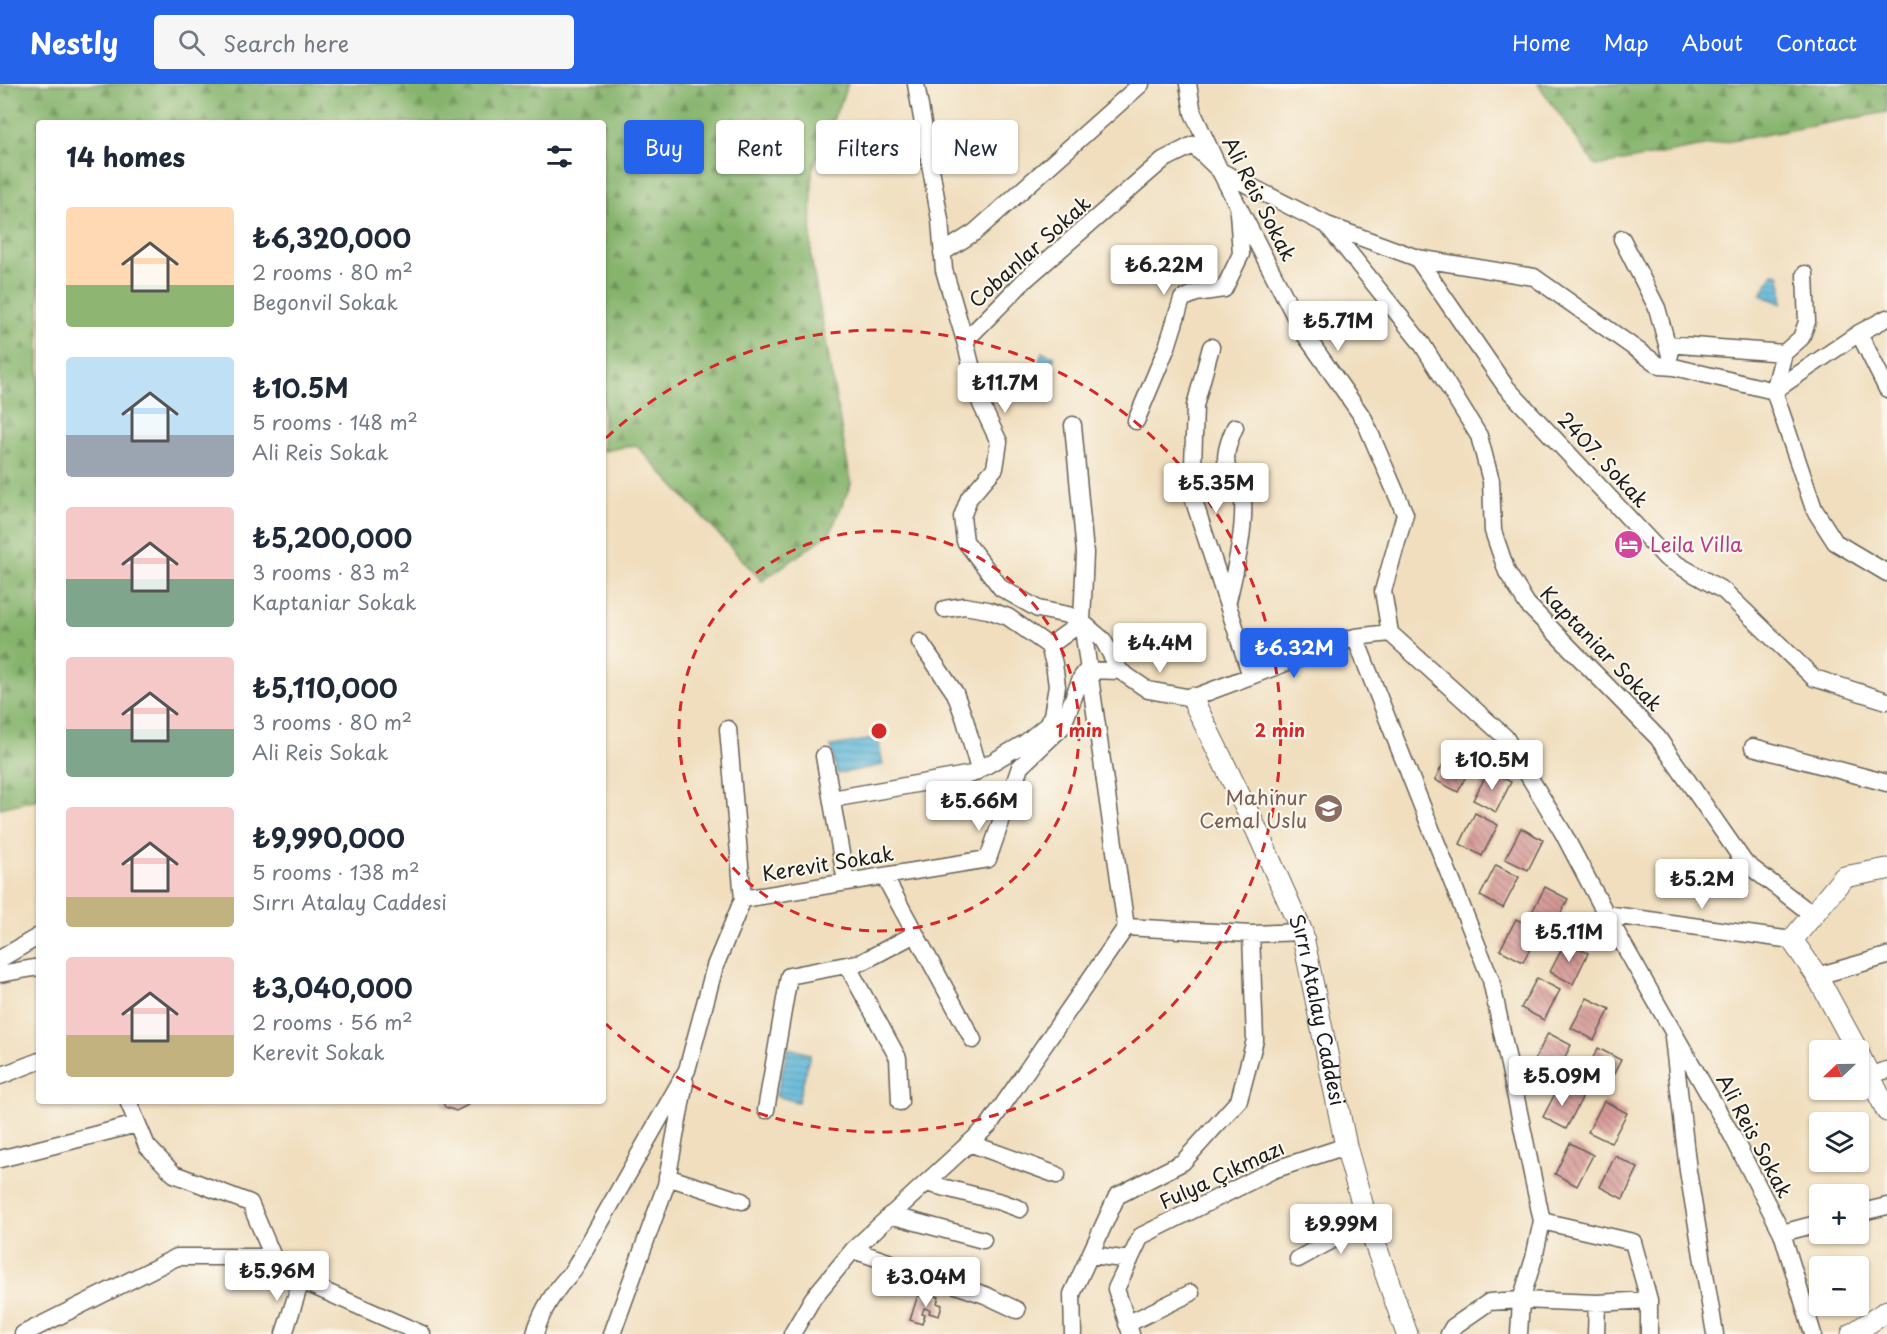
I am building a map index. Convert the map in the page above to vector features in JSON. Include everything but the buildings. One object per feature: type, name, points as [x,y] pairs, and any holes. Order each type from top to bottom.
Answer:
[{"type":"street","points":[[916,84],[940,220],[944,270],[981,404],[999,442],[995,468],[969,498],[962,518],[966,541],[1001,588],[1038,609],[1068,615],[1082,622],[1103,640],[1120,671],[1148,690],[1192,698],[1355,637],[1390,633]]},
{"type":"street","points":[[942,253],[975,231],[1141,84]]},
{"type":"street","name":"Ali Reis Sokak","points":[[1188,84],[1193,113],[1220,171],[1303,332],[1364,419],[1405,514],[1383,591],[1390,633],[1505,737],[1562,831],[1606,914],[1733,1137],[1782,1233],[1814,1334]]},
{"type":"street","name":"Cobanlar Sokak","points":[[965,341],[1026,279],[1163,160],[1193,145],[1220,171],[1327,225],[1417,258],[1534,278],[1660,366],[1674,367],[1774,391]]},
{"type":"street","points":[[1136,421],[1167,347],[1182,299],[1196,293],[1224,289],[1233,272],[1241,254],[1238,206]]},
{"type":"street","name":"Kaptaniar Sokak","points":[[1327,225],[1422,344],[1479,436],[1491,481],[1493,531],[1508,572],[1527,603],[1658,738],[1744,862],[1813,915]]},
{"type":"street","points":[[1622,239],[1657,308],[1674,367]]},
{"type":"street","name":"2407. Sokak","points":[[1417,258],[1506,387],[1666,558],[1724,591],[1814,678],[1887,701]]},
{"type":"street","points":[[1805,274],[1807,322],[1801,338],[1784,353],[1774,391],[1814,509],[1835,542],[1887,572]]},
{"type":"street","points":[[1774,391],[1859,333],[1887,318]]},
{"type":"street","points":[[1859,333],[1887,389]]},
{"type":"street","points":[[1667,344],[1784,353]]},
{"type":"street","points":[[1211,347],[1195,406],[1192,495],[1251,676]]},
{"type":"street","points":[[792,1334],[813,1298],[853,1250],[989,1125],[1126,927],[1087,670],[1082,622],[1085,553],[1073,426]]},
{"type":"street","points":[[1228,602],[1239,552],[1243,497],[1231,479],[1225,462],[1227,447],[1235,427]]},
{"type":"street","points":[[832,799],[972,774],[1024,743],[1047,725],[1052,715],[1057,686],[1049,646],[1008,617],[988,610],[964,606],[945,609]]},
{"type":"street","points":[[1049,646],[1082,622]]},
{"type":"street","points":[[1355,637],[1491,980],[1542,1221],[1521,1300],[1519,1334]]},
{"type":"street","points":[[920,642],[955,693],[979,770]]},
{"type":"street","points":[[1087,670],[1120,671]]},
{"type":"street","name":"Kerevit Sokak","points":[[743,899],[988,859],[1020,767],[1062,727],[1081,678],[1087,670]]},
{"type":"street","name":"Sırrı Atalay Caddesi","points":[[1192,698],[1257,831],[1302,932],[1346,1146],[1367,1221],[1407,1334]]},
{"type":"street","points":[[612,1334],[667,1177],[687,1070],[715,966],[743,899],[728,729]]},
{"type":"street","points":[[1753,747],[1887,783]]},
{"type":"street","points":[[824,756],[846,882]]},
{"type":"street","points":[[1792,940],[1844,877],[1887,869]]},
{"type":"street","points":[[884,876],[973,1040]]},
{"type":"street","points":[[1606,914],[1792,940],[1817,976],[1852,1040]]},
{"type":"street","points":[[1126,927],[1251,934],[1302,932]]},
{"type":"street","points":[[766,1110],[789,976],[862,962],[915,934]]},
{"type":"street","name":"Fulya Çıkmazı","points":[[1073,1334],[1072,1294],[1092,1255],[1117,1196],[1183,1162],[1239,1100],[1255,1040],[1251,934]]},
{"type":"street","points":[[0,959],[36,938]]},
{"type":"street","points":[[1817,976],[1887,956]]},
{"type":"street","points":[[847,965],[898,1058],[900,1102]]},
{"type":"street","points":[[0,974],[36,968]]},
{"type":"street","name":"Ali Reis Sokak","points":[[1672,1031],[1688,1171],[1715,1334]]},
{"type":"street","points":[[0,1077],[36,1062]]},
{"type":"street","points":[[535,1334],[538,1323],[560,1285],[573,1271],[687,1070]]},
{"type":"street","points":[[1879,1073],[1887,1111]]},
{"type":"street","points":[[129,1104],[147,1146],[174,1174],[250,1203],[279,1271],[422,1334]]},
{"type":"street","points":[[0,1159],[137,1124]]},
{"type":"street","points":[[969,1143],[1057,1175]]},
{"type":"street","name":"Fulya Çıkmazı","points":[[1129,1329],[1116,1289],[1141,1236],[1273,1170],[1346,1146]]},
{"type":"street","points":[[667,1177],[742,1201]]},
{"type":"street","points":[[926,1183],[1020,1209]]},
{"type":"street","points":[[1869,1210],[1887,1206]]},
{"type":"street","points":[[890,1215],[983,1240]]},
{"type":"street","points":[[1298,1259],[1367,1221]]},
{"type":"street","points":[[1542,1221],[1633,1242],[1649,1300],[1649,1334]]},
{"type":"street","points":[[1782,1233],[1809,1226]]},
{"type":"street","points":[[853,1250],[984,1295],[1017,1310]]},
{"type":"street","points":[[1092,1255],[1130,1260]]},
{"type":"street","points":[[23,1334],[177,1257],[273,1257]]},
{"type":"street","points":[[284,1334],[301,1281]]},
{"type":"street","points":[[1129,1329],[1191,1293]]},
{"type":"street","points":[[1449,1334],[1453,1327],[1489,1302],[1521,1300],[1597,1303],[1649,1300]]},
{"type":"street","points":[[1596,1334],[1597,1303]]},
{"type":"street","points":[[1857,1333],[1887,1311]]},
{"type":"green space","points":[[0,84],[848,84],[833,120],[816,120],[816,160],[812,170],[811,258],[851,484],[830,533],[762,581],[636,445],[606,450],[606,120],[36,120],[36,800],[0,808]]},
{"type":"green space","points":[[1538,84],[1887,84],[1887,112],[1596,166]]},
{"type":"water","points":[[1773,273],[1779,274],[1782,304],[1761,295]]},
{"type":"water","points":[[1042,352],[1055,356],[1044,390],[1031,385]]},
{"type":"water","points":[[878,738],[883,765],[837,774],[831,746]]},
{"type":"water","points":[[788,1048],[810,1054],[798,1102],[776,1096]]},
{"type":"place","name":"Leila Villa","points":[[1629,545]]},
{"type":"place","name":"Mahinur Cemal Uslu","points":[[1328,809]]}]
